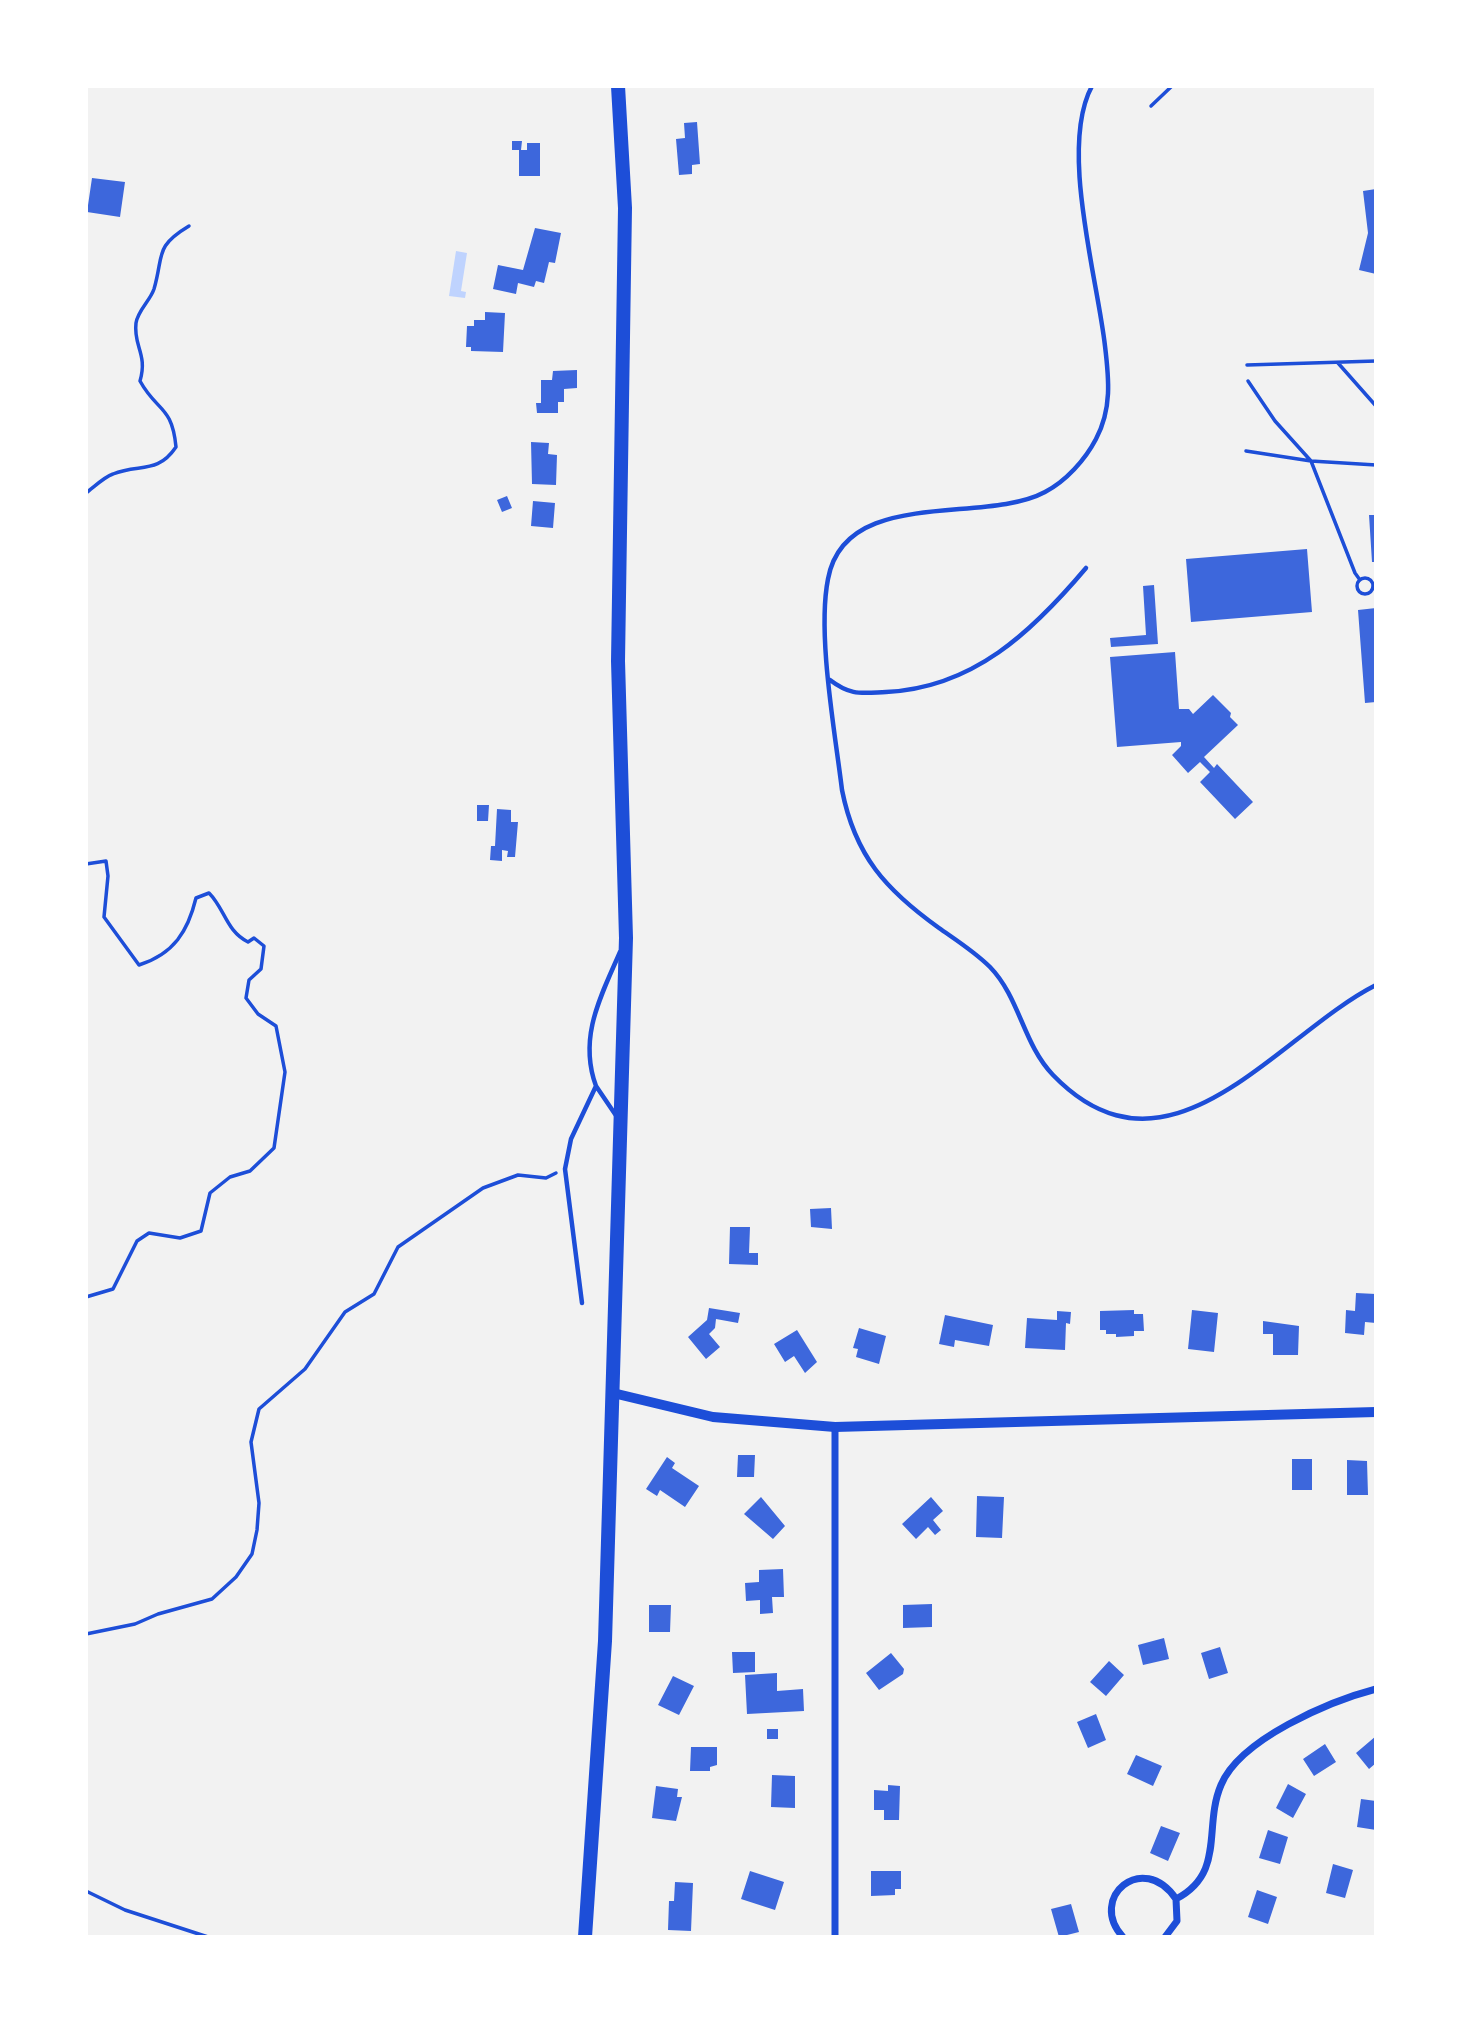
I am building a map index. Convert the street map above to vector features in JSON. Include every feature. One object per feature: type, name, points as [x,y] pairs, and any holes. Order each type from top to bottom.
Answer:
[{"type":"highway","points":[[584,1937],[605,1641],[626,938],[618,681],[625,208],[618,86]]},
{"type":"street","points":[[613,1393],[713,1417],[835,1427],[1376,1412]]},
{"type":"street","points":[[835,1427],[835,1937]]},
{"type":"street","points":[[1176,1899],[1197,1883],[1206,1868],[1218,1794],[1230,1769],[1272,1734],[1306,1714],[1342,1698],[1376,1689]]},
{"type":"street","points":[[1123,1937],[1110,1917],[1112,1903],[1123,1884],[1133,1879],[1155,1879],[1169,1889],[1176,1899],[1177,1921],[1165,1937]]},
{"type":"lane","points":[[1092,86],[1079,119],[1077,157],[1109,380],[1104,421],[1096,440],[1069,474],[1044,493],[1001,504],[885,519],[865,529],[845,545],[831,567],[826,588],[830,680],[843,798],[854,831],[871,864],[900,898],[990,968],[1013,997],[1041,1060],[1066,1087],[1105,1111],[1128,1117],[1175,1115],[1203,1106],[1229,1091],[1323,1018],[1376,985]]},
{"type":"lane","points":[[830,680],[847,693],[911,691],[950,681],[1017,639],[1054,606],[1086,568]]},
{"type":"lane","points":[[621,1123],[596,1086],[589,1069],[591,1018],[626,938]]},
{"type":"lane","points":[[582,1303],[565,1169],[571,1139],[596,1086]]},
{"type":"path","points":[[1151,106],[1172,86]]},
{"type":"path","points":[[86,493],[114,473],[152,467],[168,459],[176,447],[170,418],[164,407],[150,398],[141,381],[145,363],[138,342],[136,322],[153,290],[158,261],[168,239],[189,226]]},
{"type":"path","points":[[1247,365],[1376,361]]},
{"type":"path","points":[[1338,363],[1376,406]]},
{"type":"path","points":[[1248,381],[1275,421],[1311,461],[1354,573],[1360,580]]},
{"type":"path","points":[[1246,451],[1311,461],[1376,465]]},
{"type":"path","points":[[1366,578],[1372,581],[1370,593],[1364,594],[1358,590],[1360,580],[1366,578]]},
{"type":"path","points":[[86,864],[106,861],[108,876],[104,917],[139,965],[153,961],[183,937],[196,898],[209,893],[217,901],[234,935],[248,942],[254,938],[264,946],[261,969],[248,980],[246,998],[258,1014],[276,1026],[285,1072],[274,1147],[250,1171],[230,1177],[211,1193],[201,1231],[180,1238],[149,1233],[138,1241],[113,1289],[86,1297]]},
{"type":"path","points":[[86,1634],[135,1624],[158,1614],[212,1600],[252,1554],[257,1530],[258,1503],[251,1442],[258,1409],[305,1369],[345,1312],[374,1293],[398,1247],[484,1188],[518,1175],[546,1178],[565,1169]]},
{"type":"path","points":[[86,1891],[125,1910],[208,1937]]},
{"type":"water","points":[[456,251],[467,253],[461,291],[466,292],[465,298],[449,296]]},
{"type":"building","points":[[697,122],[700,164],[692,165],[692,174],[679,175],[676,139],[685,138],[684,123]]},
{"type":"building","points":[[512,141],[522,141],[521,150],[527,150],[527,143],[540,143],[540,176],[519,176],[519,150],[512,150]]},
{"type":"building","points":[[92,178],[125,182],[120,217],[87,212]]},
{"type":"building","points":[[1376,189],[1376,274],[1359,270],[1368,233],[1363,191]]},
{"type":"building","points":[[535,228],[561,233],[555,263],[549,262],[544,283],[536,281],[534,287],[518,283],[516,294],[493,289],[498,265],[523,270]]},
{"type":"building","points":[[485,312],[505,313],[503,352],[471,351],[471,347],[466,347],[467,326],[474,326],[474,320],[485,320]]},
{"type":"building","points":[[577,370],[577,388],[564,389],[564,402],[558,402],[558,413],[537,413],[536,403],[541,403],[541,380],[552,380],[553,371]]},
{"type":"building","points":[[531,442],[549,443],[548,454],[557,455],[556,485],[532,484]]},
{"type":"building","points":[[507,496],[512,508],[502,512],[497,500]]},
{"type":"building","points":[[533,501],[555,503],[553,528],[531,526]]},
{"type":"building","points":[[1369,515],[1376,515],[1376,562],[1372,562]]},
{"type":"building","points":[[1307,549],[1312,612],[1191,622],[1186,559]]},
{"type":"building","points":[[1154,585],[1158,644],[1111,647],[1110,638],[1146,635],[1143,586]]},
{"type":"building","points":[[1376,608],[1376,702],[1365,703],[1358,610]]},
{"type":"building","points":[[1175,652],[1179,709],[1189,709],[1193,714],[1213,695],[1231,713],[1230,717],[1238,725],[1204,757],[1214,768],[1217,764],[1253,802],[1235,819],[1200,782],[1210,772],[1200,762],[1188,773],[1172,755],[1181,746],[1181,742],[1117,747],[1110,657]]},
{"type":"building","points":[[477,805],[489,805],[488,821],[477,821]]},
{"type":"building","points":[[497,809],[511,810],[511,822],[518,822],[515,857],[507,857],[508,851],[502,850],[502,861],[490,860],[491,846],[495,846]]},
{"type":"building","points":[[831,1208],[832,1229],[811,1227],[810,1209]]},
{"type":"building","points":[[730,1227],[750,1227],[749,1253],[758,1253],[758,1265],[729,1264]]},
{"type":"building","points":[[1356,1293],[1376,1294],[1376,1323],[1365,1322],[1364,1335],[1345,1333],[1346,1310],[1355,1311]]},
{"type":"building","points":[[709,1308],[740,1313],[738,1323],[716,1319],[715,1328],[709,1334],[720,1347],[706,1359],[688,1337],[707,1320]]},
{"type":"building","points":[[1134,1310],[1134,1314],[1143,1314],[1144,1331],[1134,1331],[1134,1336],[1116,1337],[1116,1334],[1106,1334],[1106,1330],[1100,1330],[1100,1311]]},
{"type":"building","points":[[1192,1310],[1218,1313],[1214,1352],[1188,1349]]},
{"type":"building","points":[[1057,1311],[1071,1312],[1070,1324],[1066,1323],[1065,1350],[1025,1348],[1027,1318],[1057,1320]]},
{"type":"building","points":[[945,1315],[993,1325],[989,1346],[955,1340],[954,1347],[939,1344]]},
{"type":"building","points":[[1263,1321],[1299,1326],[1298,1355],[1273,1355],[1273,1334],[1263,1334]]},
{"type":"building","points":[[859,1328],[886,1336],[879,1364],[856,1357],[858,1349],[853,1348]]},
{"type":"building","points":[[797,1330],[817,1362],[805,1373],[794,1356],[785,1362],[774,1344]]},
{"type":"building","points":[[738,1455],[755,1455],[754,1477],[737,1477]]},
{"type":"building","points":[[667,1457],[675,1463],[672,1468],[699,1486],[685,1507],[660,1490],[657,1496],[646,1489]]},
{"type":"building","points":[[1292,1459],[1312,1459],[1312,1490],[1292,1490]]},
{"type":"building","points":[[1347,1460],[1367,1461],[1368,1495],[1347,1495]]},
{"type":"building","points":[[977,1496],[1004,1497],[1002,1538],[976,1537]]},
{"type":"building","points":[[761,1497],[785,1526],[773,1539],[744,1514]]},
{"type":"building","points":[[931,1497],[943,1511],[933,1520],[941,1530],[935,1535],[928,1527],[916,1539],[902,1524]]},
{"type":"building","points":[[783,1569],[784,1597],[772,1597],[773,1613],[760,1614],[760,1600],[746,1601],[745,1583],[759,1582],[759,1570]]},
{"type":"building","points":[[932,1604],[932,1627],[903,1628],[903,1605]]},
{"type":"building","points":[[649,1605],[671,1605],[670,1632],[649,1632]]},
{"type":"building","points":[[1164,1638],[1169,1659],[1143,1665],[1138,1645]]},
{"type":"building","points":[[1220,1647],[1228,1673],[1209,1679],[1201,1653]]},
{"type":"building","points":[[732,1652],[755,1652],[755,1672],[733,1673]]},
{"type":"building","points":[[891,1653],[904,1669],[903,1674],[879,1690],[866,1673]]},
{"type":"building","points":[[1109,1661],[1124,1675],[1106,1696],[1090,1682]]},
{"type":"building","points":[[777,1673],[777,1691],[803,1689],[804,1711],[747,1714],[745,1675]]},
{"type":"building","points":[[673,1676],[694,1686],[679,1715],[658,1705]]},
{"type":"building","points":[[1096,1714],[1106,1740],[1088,1748],[1077,1722]]},
{"type":"building","points":[[767,1729],[778,1729],[778,1739],[767,1739]]},
{"type":"building","points":[[1376,1736],[1376,1763],[1369,1769],[1356,1753]]},
{"type":"building","points":[[1325,1744],[1336,1762],[1314,1776],[1303,1759]]},
{"type":"building","points":[[691,1747],[717,1747],[717,1765],[710,1767],[710,1771],[690,1771]]},
{"type":"building","points":[[1136,1755],[1162,1766],[1153,1786],[1127,1774]]},
{"type":"building","points":[[772,1775],[795,1776],[795,1808],[771,1807]]},
{"type":"building","points":[[1288,1784],[1306,1794],[1293,1818],[1276,1808]]},
{"type":"building","points":[[888,1785],[900,1786],[899,1820],[884,1820],[884,1810],[874,1810],[874,1790],[888,1791]]},
{"type":"building","points":[[656,1786],[678,1789],[677,1797],[682,1797],[676,1821],[652,1818]]},
{"type":"building","points":[[1361,1799],[1376,1801],[1376,1830],[1357,1827]]},
{"type":"building","points":[[1161,1826],[1180,1833],[1168,1861],[1150,1853]]},
{"type":"building","points":[[1268,1830],[1288,1837],[1280,1864],[1259,1858]]},
{"type":"building","points":[[1333,1864],[1353,1870],[1345,1898],[1326,1893]]},
{"type":"building","points":[[750,1871],[784,1882],[775,1910],[741,1899]]},
{"type":"building","points":[[871,1871],[901,1871],[901,1889],[895,1889],[895,1895],[871,1896]]},
{"type":"building","points":[[675,1882],[693,1883],[691,1931],[668,1930],[669,1901],[674,1901]]},
{"type":"building","points":[[1257,1890],[1277,1897],[1268,1924],[1248,1917]]},
{"type":"building","points":[[1071,1904],[1079,1932],[1059,1937],[1051,1909]]}]
